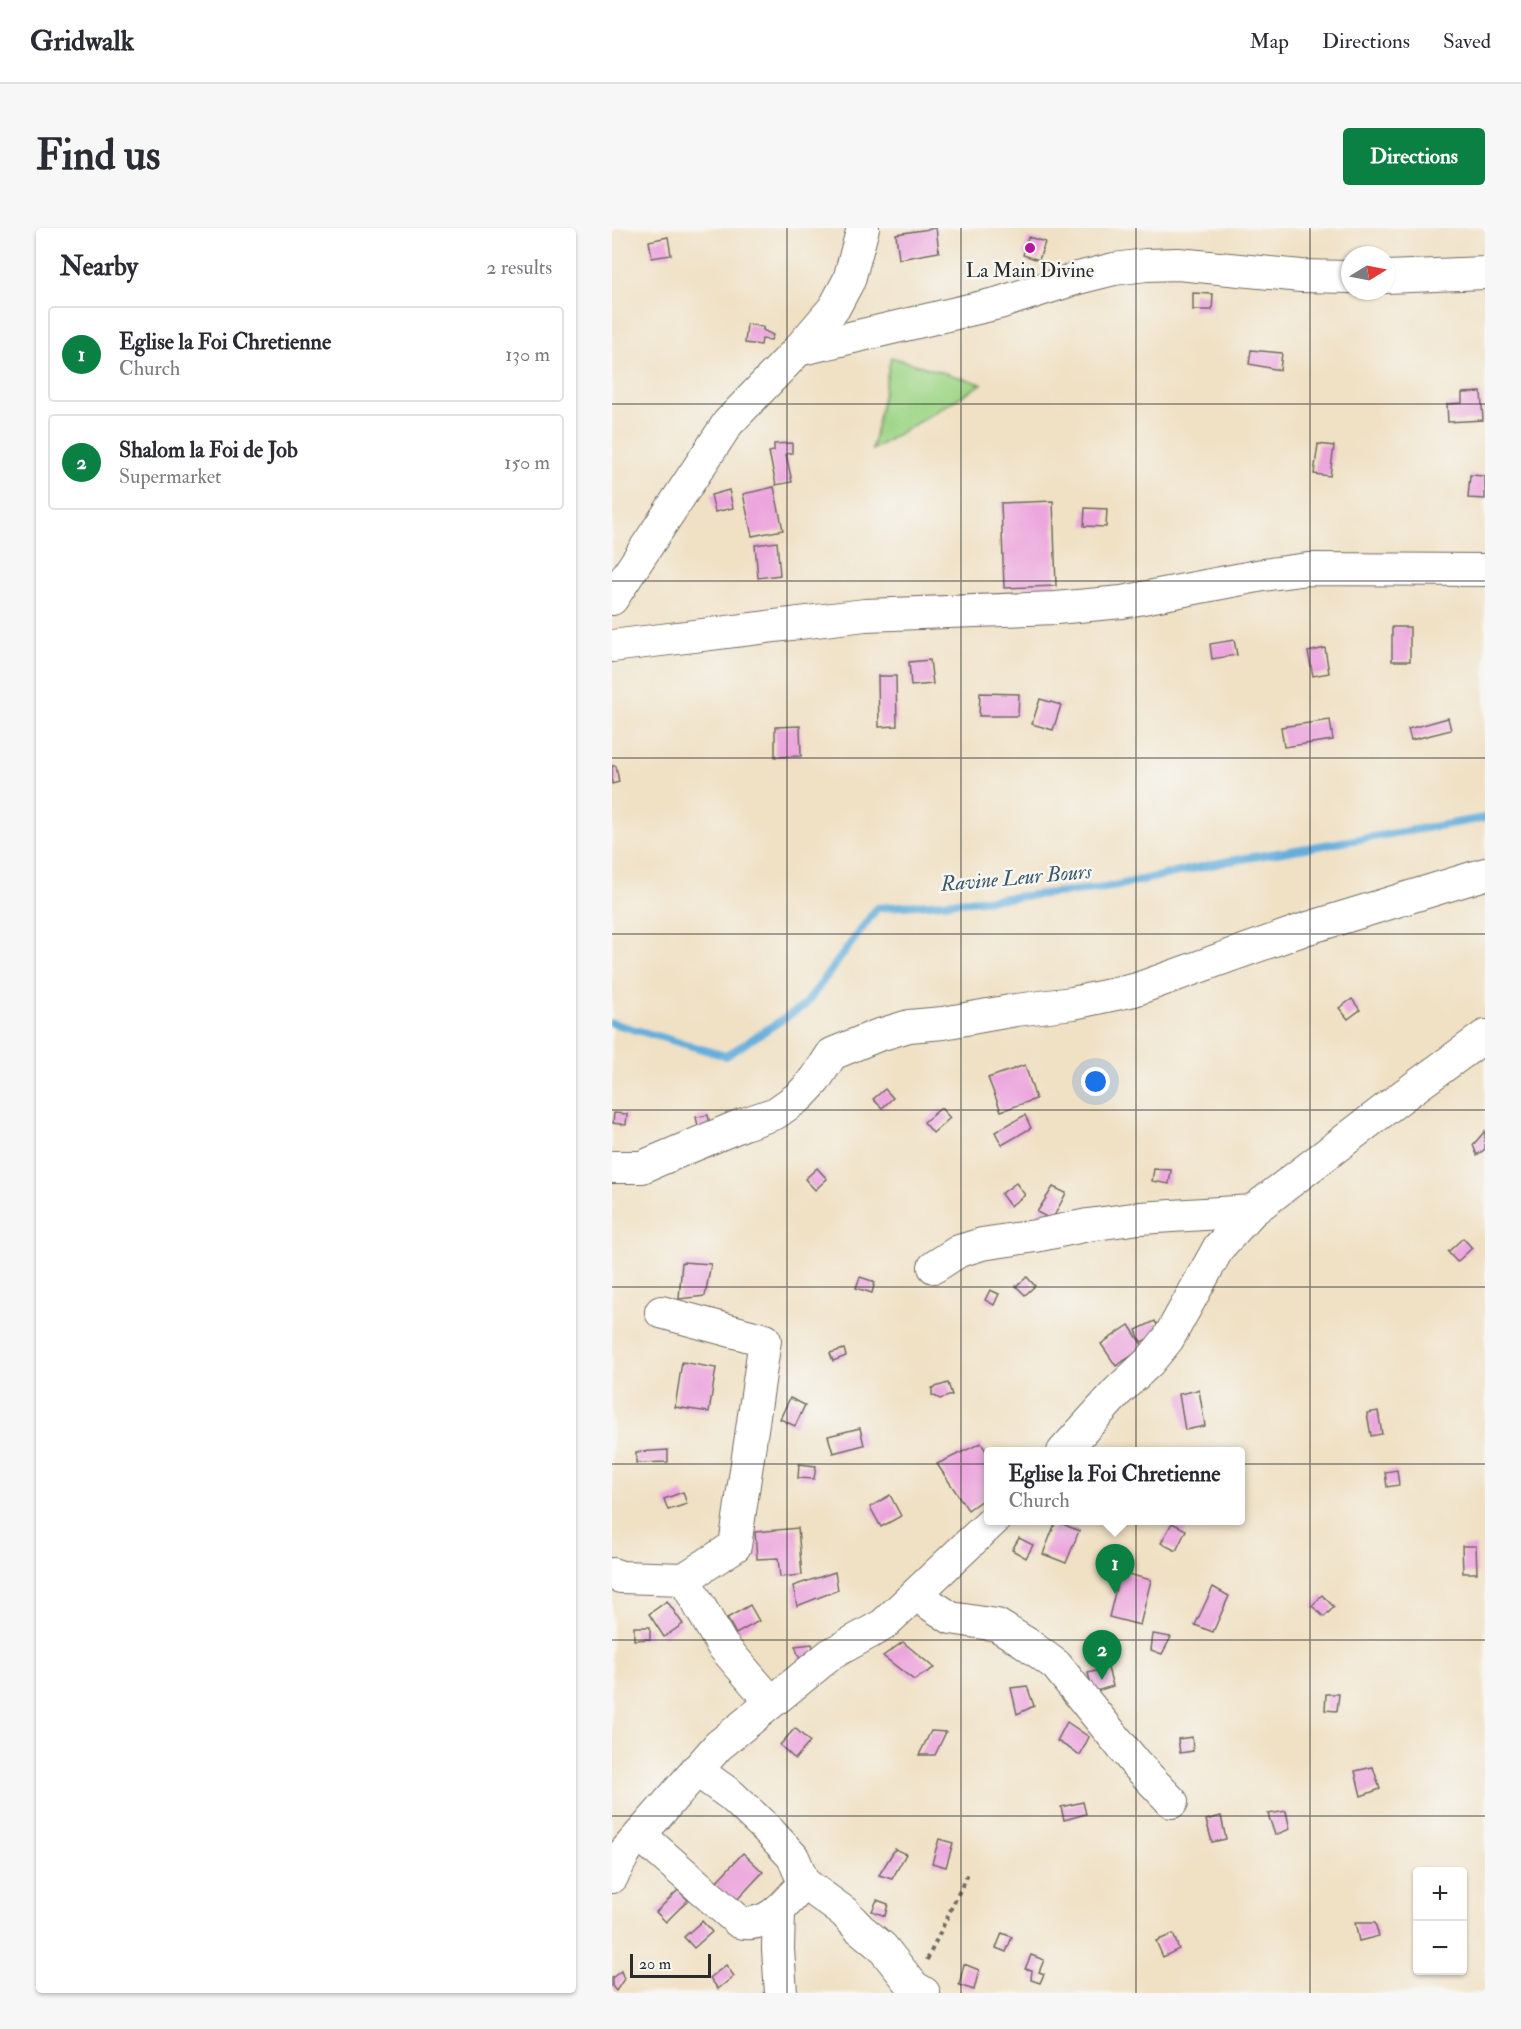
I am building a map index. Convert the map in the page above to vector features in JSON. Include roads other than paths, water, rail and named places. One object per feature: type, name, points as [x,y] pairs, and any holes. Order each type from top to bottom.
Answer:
[{"type":"street","points":[[612,599],[728,423],[798,350],[834,308],[849,280],[862,228]]},
{"type":"street","points":[[798,350],[999,303],[1078,278],[1135,266],[1178,264],[1301,276],[1341,277]]},
{"type":"street","points":[[1395,276],[1485,273]]},
{"type":"street","points":[[612,646],[865,615],[1056,608],[1122,602],[1263,575],[1308,569],[1485,570]]},
{"type":"street","points":[[612,1167],[642,1167],[776,1113],[800,1096],[815,1080],[832,1054],[876,1036],[909,1026],[1073,1003],[1134,990],[1305,929],[1485,874]]},
{"type":"street","points":[[1068,1447],[1168,1339],[1219,1247],[1252,1211],[1485,1036]]},
{"type":"street","points":[[934,1267],[959,1251],[982,1244],[1088,1225],[1140,1218],[1252,1211]]},
{"type":"street","points":[[612,1574],[621,1577],[684,1579],[735,1546],[765,1340],[661,1312]]},
{"type":"street","points":[[804,1883],[779,1911],[761,1922],[750,1925],[739,1922],[622,1852],[718,1746],[831,1654],[883,1625],[990,1525]]},
{"type":"street","points":[[684,1579],[722,1645],[771,1702]]},
{"type":"street","points":[[915,1595],[951,1618],[997,1625],[1056,1665],[1136,1764],[1172,1802]]},
{"type":"street","points":[[696,1770],[731,1796],[769,1831],[793,1857],[804,1883],[844,1912],[882,1947],[919,1990]]},
{"type":"street","points":[[779,1911],[778,1949],[781,1993]]},
{"type":"waterway","name":"Ravine Leur Bours","points":[[612,1023],[726,1056],[805,1005],[877,908],[1105,888],[1229,861],[1485,818]]},
{"type":"place","name":"La Main Divine","points":[[1030,248]]},
{"type":"place","name":"Eglise la Foi Chretienne","points":[[1115,1594]]},
{"type":"place","name":"Shalom la Foi de Job","points":[[1102,1680]]}]
